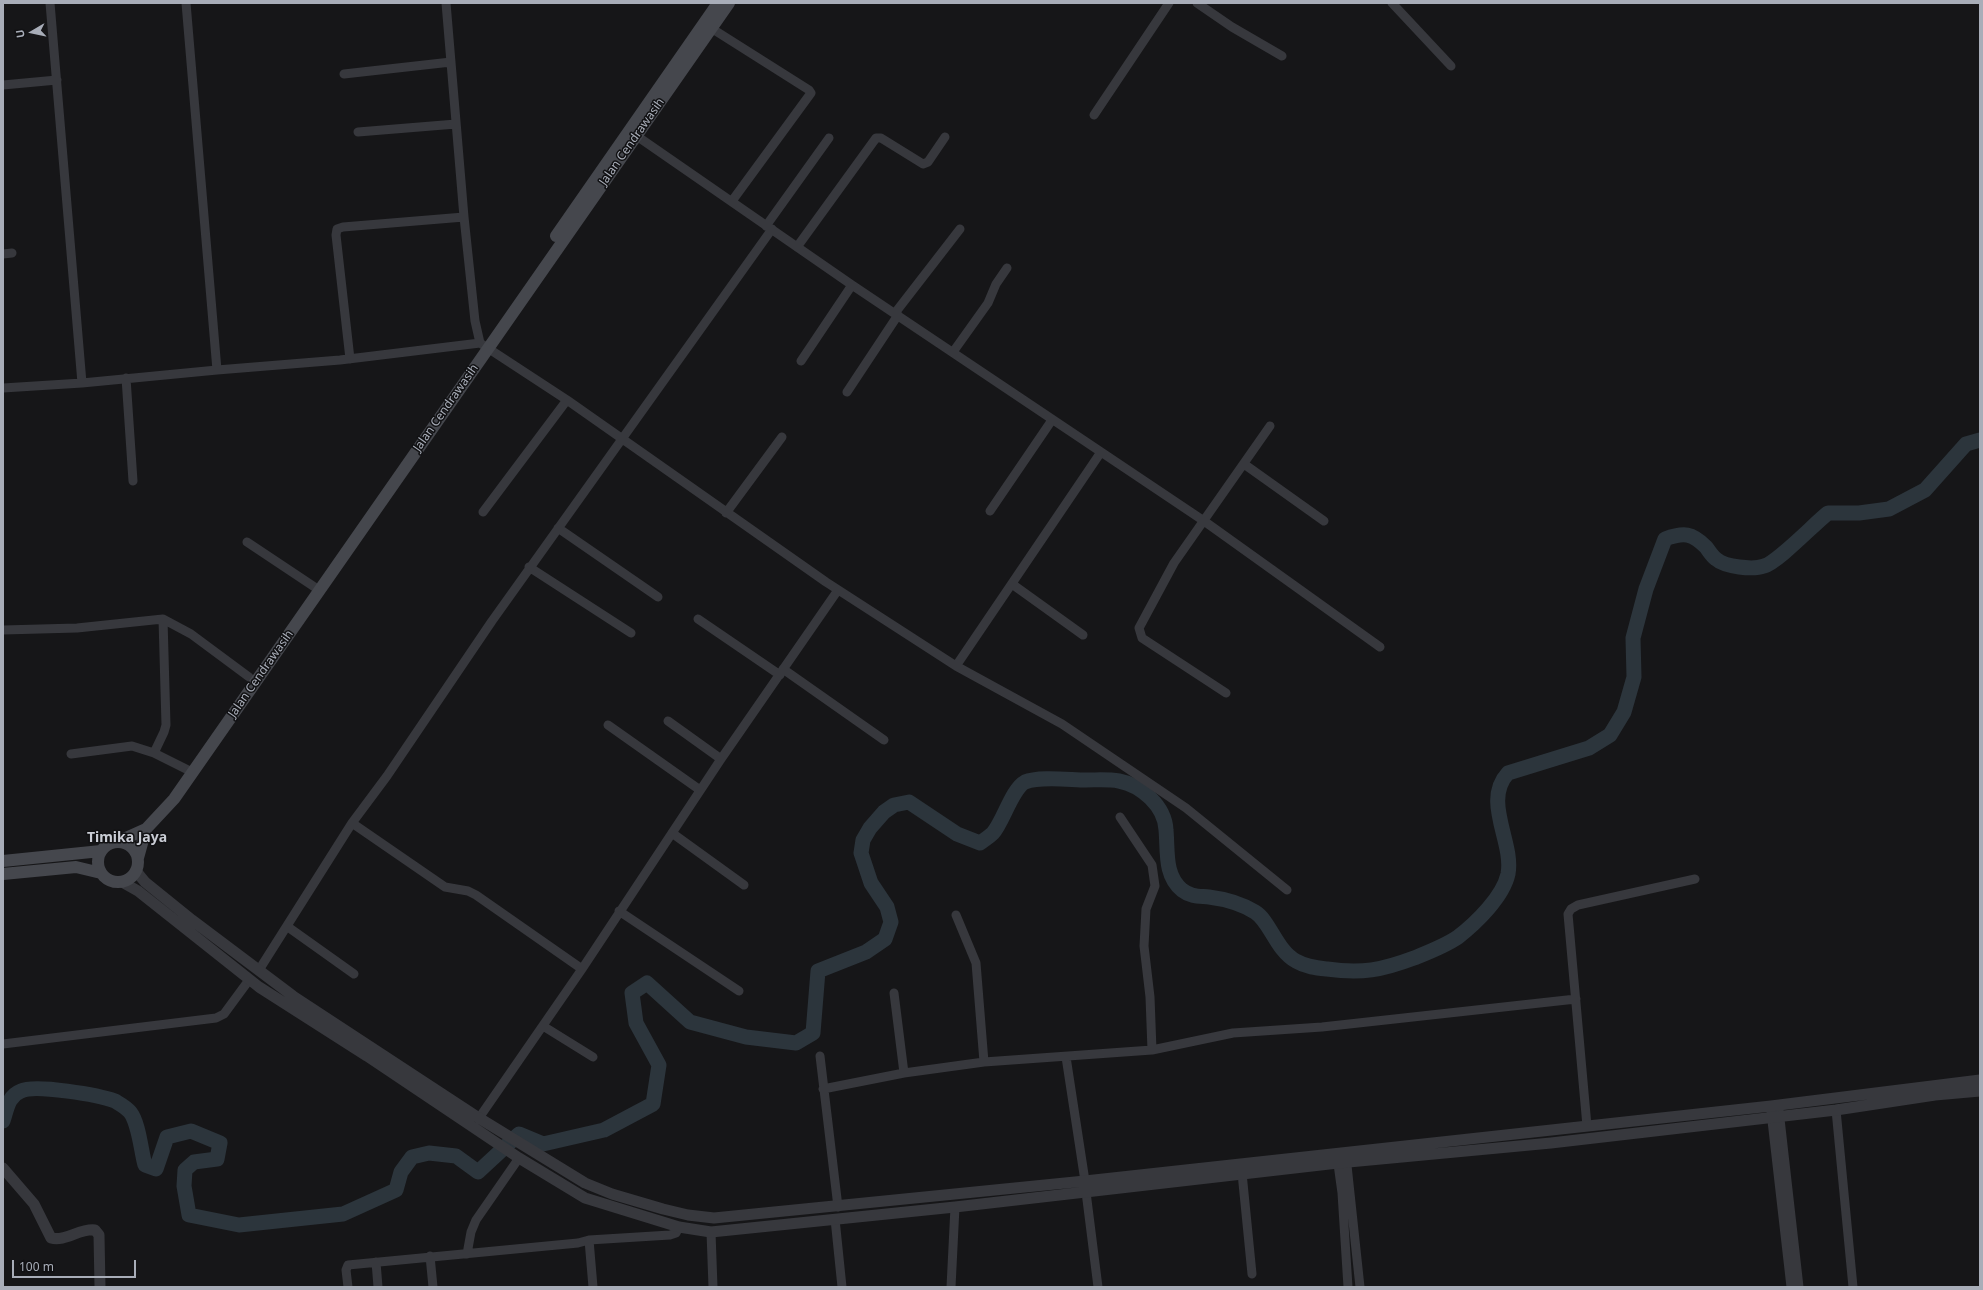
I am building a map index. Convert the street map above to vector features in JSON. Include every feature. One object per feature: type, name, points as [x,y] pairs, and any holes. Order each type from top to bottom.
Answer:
[{"type":"main road","name":"Jalan Cendrawasih","points":[[633,133],[718,3]]},
{"type":"main road","name":"Jalan Cendrawasih","points":[[146,830],[161,810],[174,799],[189,771],[483,345],[633,133],[729,3]]},
{"type":"main road","name":"Jalan Cendrawasih","points":[[238,701],[249,677],[316,588]]},
{"type":"main road","points":[[3,861],[101,851],[108,845],[146,830]]},
{"type":"main road","points":[[101,851],[98,864],[101,873],[108,880],[122,882],[132,877],[136,871],[146,830]]},
{"type":"main road","points":[[117,842],[130,846],[138,858]]},
{"type":"main road","points":[[3,874],[76,867],[101,873]]},
{"type":"street","points":[[50,3],[82,384]]},
{"type":"street","points":[[186,3],[218,370]]},
{"type":"street","points":[[446,3],[464,217],[475,321],[483,345],[567,400],[620,439],[838,590],[956,666],[1062,724],[1186,808],[1288,890]]},
{"type":"street","points":[[1094,115],[1168,3]]},
{"type":"street","points":[[1197,3],[1232,27],[1282,56]]},
{"type":"street","points":[[1392,3],[1451,66]]},
{"type":"street","points":[[711,28],[809,90],[811,93],[732,201]]},
{"type":"street","points":[[344,74],[451,62]]},
{"type":"street","points":[[3,85],[57,80]]},
{"type":"street","points":[[358,132],[456,124]]},
{"type":"street","points":[[633,133],[852,285],[1204,521],[1380,647]]},
{"type":"street","points":[[797,247],[876,138],[881,138],[923,164],[928,162],[945,137]]},
{"type":"street","points":[[259,970],[288,927],[352,823],[387,776],[530,567],[769,227],[829,138]]},
{"type":"street","points":[[350,359],[336,235],[337,229],[464,217]]},
{"type":"street","points":[[847,392],[896,314],[960,229]]},
{"type":"street","points":[[953,352],[988,303],[996,284],[1007,268]]},
{"type":"street","points":[[801,361],[852,285]]},
{"type":"street","points":[[3,388],[82,384],[126,378],[350,359],[483,345]]},
{"type":"street","points":[[126,378],[133,481]]},
{"type":"street","points":[[483,512],[567,400]]},
{"type":"street","points":[[990,511],[1052,420]]},
{"type":"street","points":[[1226,693],[1142,638],[1138,631],[1174,564],[1270,426]]},
{"type":"street","points":[[726,513],[782,438]]},
{"type":"street","points":[[956,666],[1101,452]]},
{"type":"street","points":[[1244,464],[1324,522]]},
{"type":"street","points":[[558,528],[658,597]]},
{"type":"street","points":[[247,542],[316,588]]},
{"type":"street","points":[[530,567],[631,633]]},
{"type":"street","points":[[1012,584],[1083,635]]},
{"type":"street","points":[[479,1118],[582,969],[721,759],[838,590]]},
{"type":"street","points":[[154,753],[166,725],[163,619]]},
{"type":"street","points":[[3,630],[77,628],[163,619],[191,634],[249,677]]},
{"type":"street","points":[[698,619],[884,740]]},
{"type":"street","points":[[668,720],[721,759]]},
{"type":"street","points":[[608,725],[700,790]]},
{"type":"street","points":[[71,754],[132,746],[154,753],[189,771]]},
{"type":"street","points":[[1120,817],[1152,865],[1154,874],[1155,886],[1146,909],[1144,946],[1150,997],[1152,1050]]},
{"type":"street","points":[[352,823],[445,886],[468,891],[476,895],[582,969]]},
{"type":"street","points":[[672,833],[744,885]]},
{"type":"street","points":[[136,871],[145,882],[192,920],[293,996],[479,1118],[501,1138],[514,1155],[595,1202],[679,1227],[711,1232],[955,1207],[1085,1187],[1342,1158],[1587,1126],[1774,1105],[1934,1090],[1980,1091]]},
{"type":"street","points":[[1587,1126],[1568,914],[1571,909],[1588,903],[1695,879]]},
{"type":"street","points":[[122,882],[138,891],[249,980],[501,1138],[519,1142],[597,1190],[663,1209],[699,1217],[714,1218],[1085,1187],[1242,1173],[1342,1158],[1551,1143],[1836,1110],[1980,1080]]},
{"type":"street","points":[[619,911],[739,991]]},
{"type":"street","points":[[956,915],[976,963],[984,1062]]},
{"type":"street","points":[[288,927],[354,974]]},
{"type":"street","points":[[3,1044],[216,1018],[224,1014],[249,980]]},
{"type":"street","points":[[894,993],[904,1073]]},
{"type":"street","points":[[823,1089],[904,1073],[984,1062],[1152,1050],[1233,1033],[1322,1027],[1576,999]]},
{"type":"street","points":[[543,1026],[593,1057]]},
{"type":"street","points":[[820,1056],[838,1207]]},
{"type":"street","points":[[1066,1057],[1098,1287]]},
{"type":"street","points":[[1774,1105],[1800,1287]]},
{"type":"street","points":[[1836,1110],[1853,1287]]},
{"type":"street","points":[[1776,1117],[1791,1287]]},
{"type":"street","points":[[467,1254],[471,1232],[476,1220],[514,1155]]},
{"type":"street","points":[[1342,1158],[1348,1287]]},
{"type":"street","points":[[1342,1158],[1360,1287]]},
{"type":"street","points":[[548,1176],[553,1164]]},
{"type":"street","points":[[3,1168],[34,1204],[51,1238],[58,1240],[73,1233],[89,1229],[95,1230],[99,1235],[100,1287]]},
{"type":"street","points":[[1242,1173],[1252,1274]]},
{"type":"street","points":[[951,1287],[955,1207]]},
{"type":"street","points":[[835,1219],[842,1287]]},
{"type":"street","points":[[348,1287],[347,1266],[430,1256],[467,1254],[578,1243],[589,1240],[670,1235],[676,1233],[679,1227]]},
{"type":"street","points":[[711,1232],[713,1287]]},
{"type":"street","points":[[589,1240],[593,1287]]},
{"type":"street","points":[[430,1256],[433,1287]]},
{"type":"street","points":[[376,1262],[378,1287]]},
{"type":"waterway","points":[[3,1121],[9,1103],[13,1096],[17,1093],[28,1089],[53,1090],[82,1093],[115,1101],[125,1107],[130,1112],[136,1123],[145,1165],[156,1169],[167,1137],[191,1131],[220,1143],[217,1159],[194,1162],[185,1170],[184,1186],[189,1215],[239,1225],[343,1214],[396,1190],[401,1172],[412,1157],[429,1153],[456,1156],[478,1172],[519,1134],[543,1144],[604,1130],[653,1104],[659,1065],[636,1023],[632,993],[647,983],[690,1022],[746,1037],[796,1043],[813,1033],[818,971],[866,952],[885,939],[891,922],[887,907],[871,883],[861,853],[863,840],[870,828],[884,812],[894,805],[909,802],[957,834],[980,843],[997,828],[1012,798],[1020,786],[1025,782],[1038,779],[1115,780],[1127,783],[1143,792],[1156,805],[1165,821],[1168,862],[1172,877],[1176,884],[1189,894],[1239,904],[1255,912],[1265,922],[1283,950],[1296,961],[1315,968],[1351,971],[1372,970],[1403,962],[1437,949],[1458,937],[1488,909],[1501,892],[1508,874],[1509,862],[1500,822],[1498,796],[1501,784],[1508,773],[1589,748],[1610,735],[1624,712],[1634,677],[1633,638],[1646,589],[1665,539],[1677,535],[1692,536],[1701,542],[1720,562],[1746,568],[1764,566],[1778,558],[1828,513],[1859,513],[1889,509],[1925,490],[1966,444],[1980,440]]},
{"type":"district","name":"Timika Jaya","points":[[127,838]]}]
